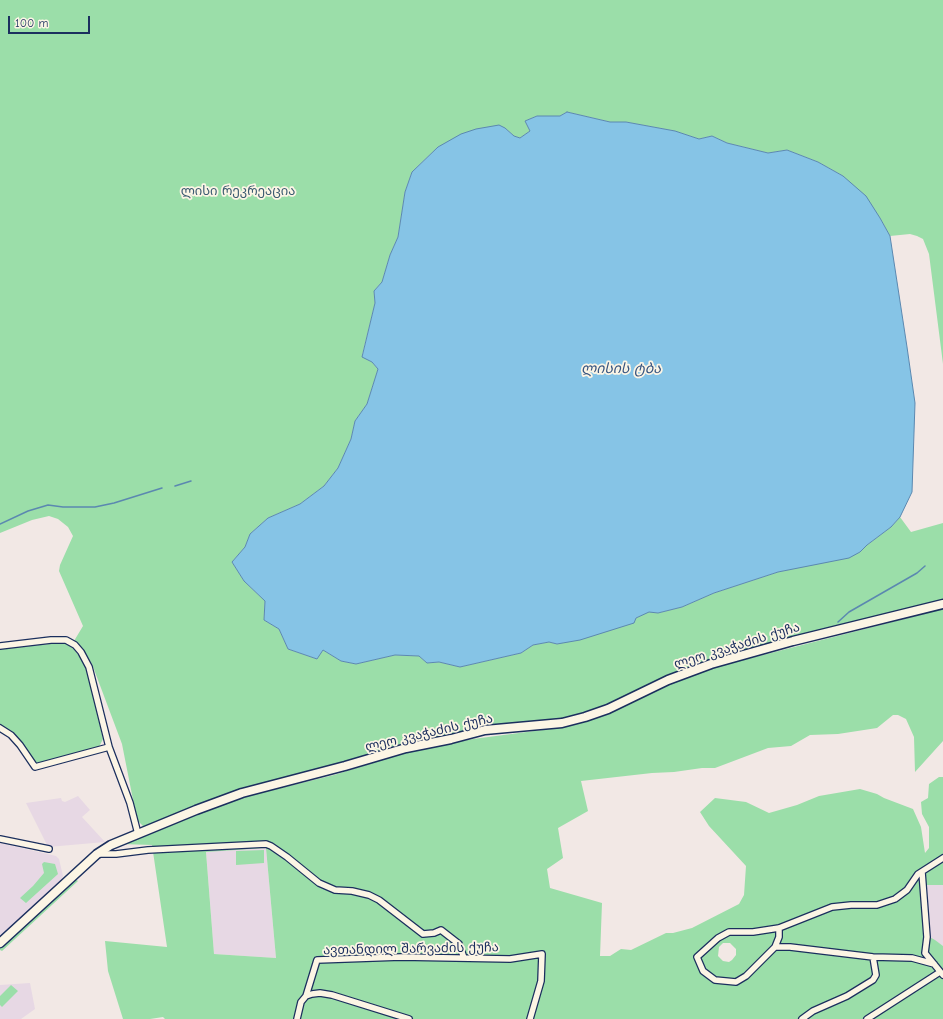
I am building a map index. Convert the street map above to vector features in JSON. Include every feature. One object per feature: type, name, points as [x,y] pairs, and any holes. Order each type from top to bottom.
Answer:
[{"type":"main road","name":"ლეო კვაჭაძის ქუჩა","points":[[0,943],[96,854],[111,845],[196,810],[242,794],[406,748],[452,739],[485,730],[562,723],[585,718],[608,709],[668,680],[711,664],[793,641],[943,604]]},
{"type":"street","points":[[0,646],[51,640],[66,640],[75,645],[81,652],[89,667],[109,747],[130,803],[138,834]]},
{"type":"street","points":[[0,728],[11,735],[20,745],[35,767],[109,747]]},
{"type":"street","points":[[0,839],[49,849]]},
{"type":"street","points":[[96,854],[266,844],[287,857],[319,883],[335,890],[352,891],[368,895],[379,900],[423,934],[434,933],[441,930],[459,944],[464,958]]},
{"type":"street","points":[[779,928],[779,937],[775,946],[746,976],[736,982],[715,980],[703,971],[697,957],[718,938],[729,932],[753,932],[779,928],[832,907],[851,904],[877,905],[895,899],[907,890],[918,874],[943,858]]},
{"type":"street","points":[[867,1019],[942,973],[925,953],[927,937],[922,872]]},
{"type":"street","points":[[775,946],[873,957],[912,958],[934,964]]},
{"type":"street","name":"ავთანდილ შარვაძის ქუჩა","points":[[306,996],[318,960],[401,957],[510,959],[542,954],[541,981],[530,1019]]},
{"type":"street","points":[[802,1019],[813,1011],[846,996],[872,980],[876,975],[873,957]]},
{"type":"street","points":[[297,1019],[301,1002],[306,996],[320,993],[332,995],[409,1019]]},
{"type":"shaded area","points":[[78,796],[90,810],[82,817],[105,842],[48,847],[26,803],[61,798],[62,801],[65,802]]},
{"type":"shaded area","points":[[0,843],[56,856],[59,859],[63,876],[61,881],[0,938]]},
{"type":"shaded area","points":[[266,848],[276,958],[214,954],[206,851]]},
{"type":"shaded area","points":[[924,885],[943,885],[943,946],[929,937]]},
{"type":"shaded area","points":[[30,983],[35,1009],[21,1019],[0,1019],[0,985]]},
{"type":"green space","name":"ლისი რეკრეაცია","points":[[0,0],[943,0],[943,364],[929,254],[923,239],[910,234],[890,236],[880,218],[843,176],[818,162],[787,150],[768,153],[727,143],[712,136],[699,139],[674,131],[626,122],[610,122],[567,112],[560,116],[537,116],[525,121],[530,131],[520,138],[514,136],[505,128],[438,147],[412,172],[405,192],[398,237],[390,255],[382,282],[374,291],[375,303],[362,356],[372,362],[378,369],[367,404],[355,421],[351,439],[338,468],[324,486],[300,504],[268,518],[250,534],[245,547],[232,562],[244,581],[265,601],[264,620],[279,629],[288,649],[317,659],[323,650],[341,661],[356,664],[395,655],[419,656],[427,663],[439,662],[460,667],[521,653],[533,645],[549,642],[557,644],[633,623],[636,618],[649,611],[658,613],[682,607],[714,593],[778,572],[860,552],[891,527],[900,517],[911,532],[943,523],[943,601],[792,638],[608,706],[561,721],[451,735],[403,743],[347,762],[241,789],[183,810],[144,827],[137,820],[122,744],[92,664],[78,643],[74,641],[83,626],[59,571],[60,565],[73,536],[68,527],[58,519],[49,516],[32,520],[0,533]]},
{"type":"green space","points":[[943,609],[943,741],[915,772],[914,737],[906,719],[898,715],[893,715],[877,728],[838,734],[810,735],[791,746],[768,748],[715,768],[702,768],[581,781],[588,811],[558,828],[563,858],[547,869],[550,888],[602,903],[600,956],[610,956],[621,949],[631,950],[666,933],[673,933],[692,928],[739,904],[744,895],[746,866],[709,826],[700,812],[715,798],[746,802],[769,813],[797,805],[819,796],[860,789],[877,794],[913,809],[921,827],[925,853],[929,848],[929,827],[922,814],[921,802],[928,798],[929,784],[939,777],[943,777],[943,885],[924,885],[924,934],[943,946],[943,1019],[165,1019],[163,1017],[150,1019],[123,1019],[108,971],[105,941],[167,947],[152,845],[121,844],[193,814],[236,799],[334,775],[417,749],[473,739],[565,727],[597,717],[685,678],[712,668]],"holes":[[[266,848],[276,958],[214,954],[206,852]],[[723,943],[730,943],[736,949],[736,955],[729,962],[723,961],[718,956],[719,947]]]},
{"type":"green space","points":[[59,643],[67,644],[74,649],[86,666],[103,739],[99,747],[36,765],[11,731],[0,725],[0,649]]},
{"type":"green space","points":[[264,850],[264,863],[236,865],[236,851]]},
{"type":"green space","points":[[44,862],[55,864],[58,874],[26,903],[20,898],[44,873],[42,864]]},
{"type":"green space","points":[[75,879],[78,881],[2,951],[0,950],[0,947]]},
{"type":"green space","points":[[11,985],[18,991],[2,1007],[0,1005],[0,996]]},
{"type":"water","name":"ლისის ტბა","points":[[567,112],[610,122],[626,122],[675,131],[699,139],[712,136],[727,143],[768,153],[787,150],[818,162],[843,176],[866,196],[890,236],[915,403],[912,492],[900,517],[891,527],[860,552],[849,558],[778,572],[714,593],[682,607],[658,613],[649,612],[636,618],[634,623],[580,640],[557,644],[549,642],[533,645],[521,653],[460,667],[439,662],[427,663],[419,656],[395,655],[356,664],[341,661],[323,650],[317,659],[288,649],[279,629],[264,620],[265,601],[244,581],[232,562],[245,547],[250,534],[268,518],[300,504],[324,486],[338,468],[351,439],[355,421],[367,404],[378,369],[372,362],[362,357],[375,303],[374,291],[382,282],[390,255],[398,237],[405,192],[412,172],[438,147],[461,134],[476,129],[499,125],[514,136],[520,138],[530,131],[525,121],[537,116],[560,116]]},
{"type":"waterway","points":[[175,486],[191,481]]},
{"type":"waterway","points":[[0,524],[28,511],[48,505],[63,507],[95,507],[114,503],[162,488]]},
{"type":"waterway","points":[[838,622],[849,612],[917,573],[925,566]]}]
